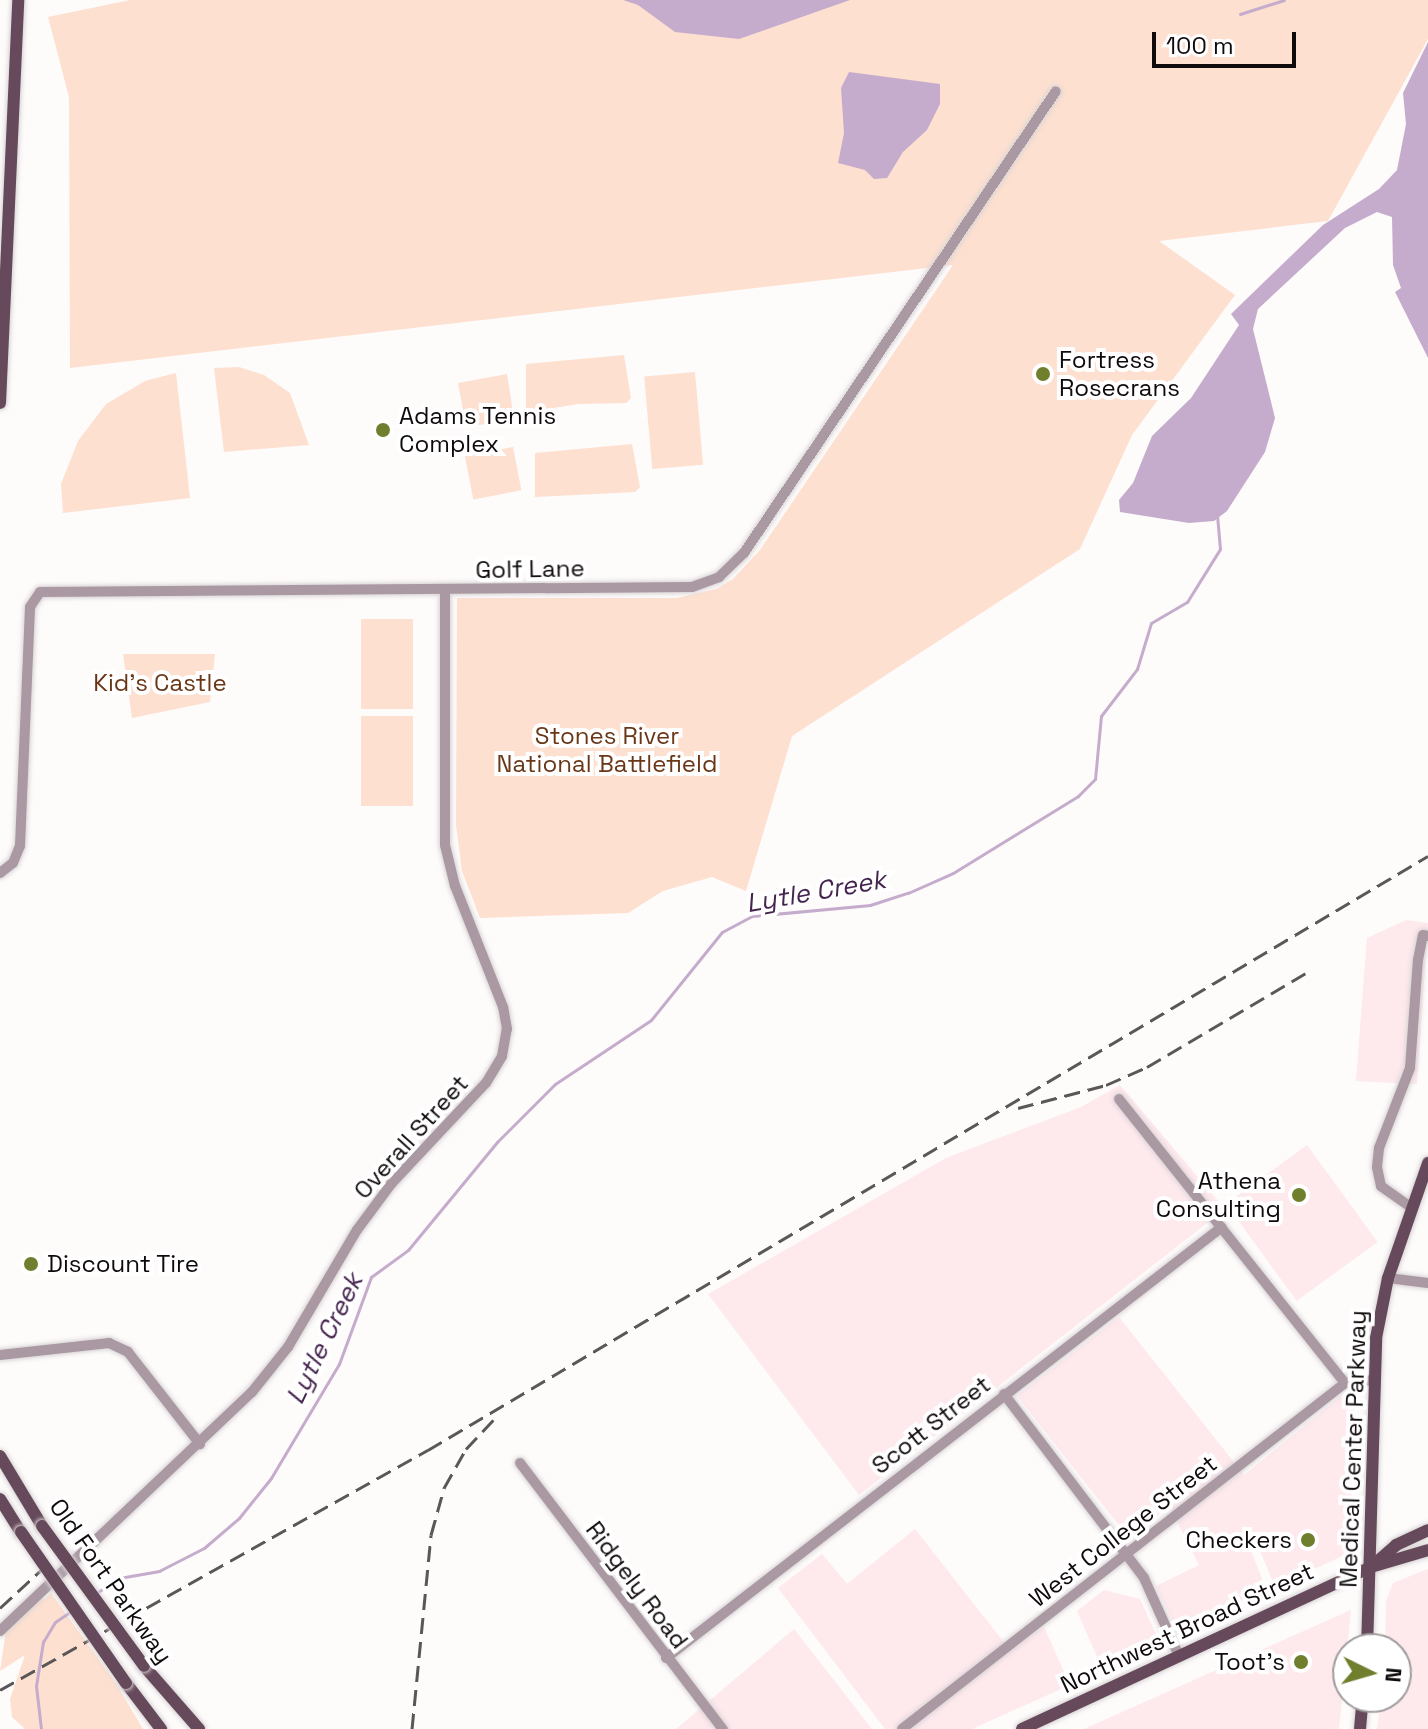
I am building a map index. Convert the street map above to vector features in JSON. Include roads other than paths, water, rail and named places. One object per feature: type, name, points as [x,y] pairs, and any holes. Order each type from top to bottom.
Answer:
[{"type":"main road","points":[[0,403],[18,0]]},
{"type":"main road","name":"Medical Center Parkway","points":[[1368,1633],[1375,1380],[1388,1278],[1428,1163]]},
{"type":"main road","name":"Old Fort Parkway","points":[[0,1456],[42,1526],[189,1729]]},
{"type":"main road","name":"Old Fort Parkway","points":[[0,1499],[161,1729]]},
{"type":"main road","name":"Northwest Broad Street","points":[[1371,1567],[1396,1545],[1428,1530]]},
{"type":"main road","name":"Northwest Broad Street","points":[[1022,1729],[1371,1567],[1401,1562],[1428,1550]]},
{"type":"main road","points":[[144,1666],[199,1729]]},
{"type":"main road","points":[[126,1683],[153,1729]]},
{"type":"street","name":"Golf Lane","points":[[0,873],[13,863],[20,846],[30,607],[40,592],[692,587],[719,577],[744,553],[1056,91]]},
{"type":"street","name":"Overall Street","points":[[0,1631],[200,1444],[288,1347],[365,1219],[486,1083],[502,1056],[507,1029],[503,1007],[455,886],[445,845],[445,590]]},
{"type":"street","points":[[1412,1208],[1381,1186],[1377,1167],[1379,1148],[1410,1068],[1425,935]]},
{"type":"street","points":[[1119,1099],[1345,1383],[1375,1380]]},
{"type":"street","name":"Scott Street","points":[[666,1658],[1222,1227]]},
{"type":"street","points":[[1388,1278],[1428,1283]]},
{"type":"street","points":[[0,1355],[89,1341],[128,1352],[200,1444]]},
{"type":"street","name":"West College Street","points":[[902,1729],[1345,1383]]},
{"type":"street","points":[[1004,1394],[1144,1578],[1179,1656]]},
{"type":"street","name":"Ridgely Road","points":[[520,1463],[723,1729]]},
{"type":"waterway","points":[[1240,14],[1284,0]]},
{"type":"waterway","name":"Lytle Creek","points":[[95,1594],[119,1578],[159,1571],[204,1548],[239,1518],[271,1478],[339,1364],[371,1277],[408,1250],[497,1142],[555,1084],[651,1020],[722,932],[752,916],[870,905],[908,893],[953,873],[1078,796],[1095,779],[1101,716],[1137,669],[1151,623],[1187,602],[1220,549],[1217,515]]},
{"type":"waterway","name":"Lytle Creek","points":[[41,1729],[36,1686],[43,1642],[55,1622],[73,1610]]},
{"type":"railway","points":[[0,1690],[428,1450],[1428,856]]},
{"type":"railway","points":[[1018,1108],[1106,1085],[1147,1067],[1311,970]]},
{"type":"railway","points":[[412,1729],[431,1535],[444,1488],[466,1449],[497,1416]]},
{"type":"railway","points":[[0,1608],[51,1561]]},
{"type":"place","name":"Fortress Rosecrans","points":[[1043,374]]},
{"type":"place","name":"Adams Tennis Complex","points":[[383,430]]},
{"type":"place","name":"Athena Consulting","points":[[1299,1195]]},
{"type":"place","name":"Discount Tire","points":[[31,1264]]},
{"type":"place","name":"Checkers","points":[[1308,1540]]},
{"type":"place","name":"Toot's","points":[[1301,1662]]},
{"type":"park label","name":"Kid's Castle","points":[[160,683]]},
{"type":"park label","name":"Stones River National Battlefield","points":[[607,750]]}]
